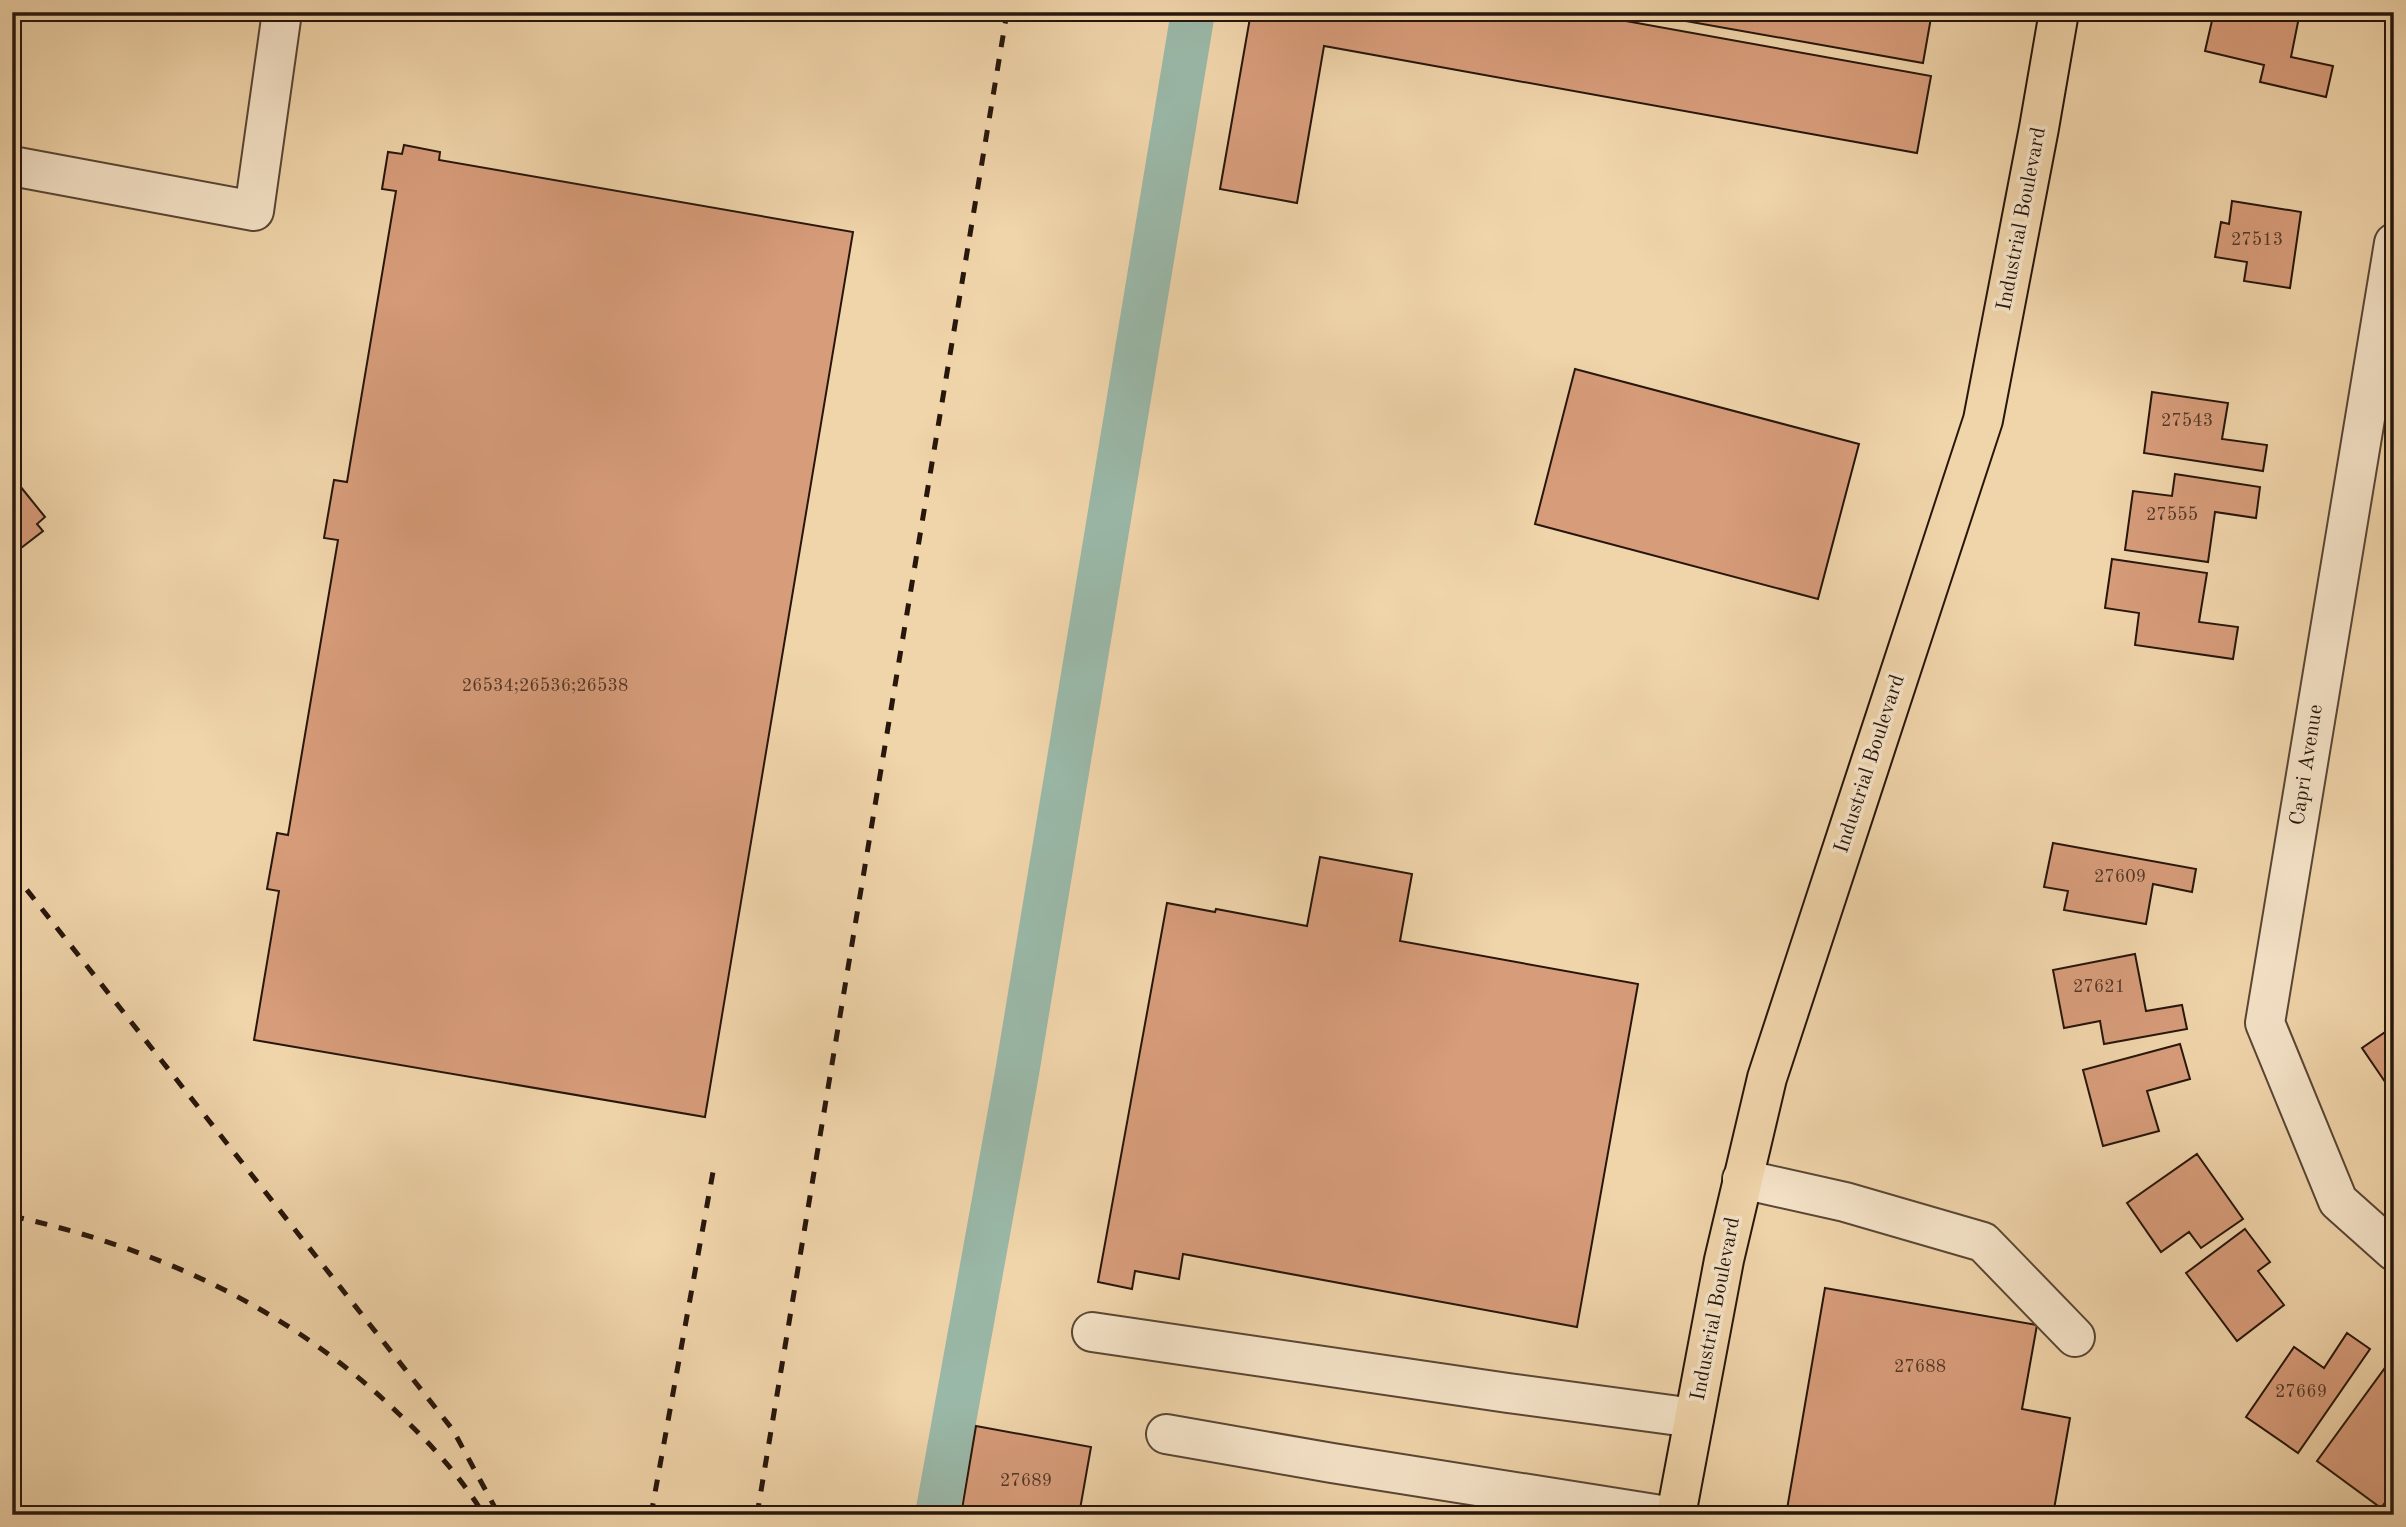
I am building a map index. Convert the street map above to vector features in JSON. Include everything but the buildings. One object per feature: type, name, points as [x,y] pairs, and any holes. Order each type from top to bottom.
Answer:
[{"type":"main road","name":"Industrial Boulevard","points":[[1676,1515],[1742,1179],[1767,1078],[1983,420],[2059,12]]},
{"type":"street","points":[[12,166],[254,211],[282,12]]},
{"type":"street","name":"Capri Avenue","points":[[2394,243],[2265,1023],[2338,1201],[2394,1251]]},
{"type":"street","points":[[1742,1179],[1845,1202],[1983,1242],[2075,1337]]},
{"type":"street","points":[[1092,1332],[1694,1418]]},
{"type":"street","points":[[1166,1434],[1661,1515]]},
{"type":"waterway","points":[[937,1515],[1017,1073],[1193,12]]},
{"type":"railway","points":[[757,1515],[1007,12]]},
{"type":"railway","points":[[12,871],[453,1430],[499,1515]]},
{"type":"railway","points":[[651,1515],[713,1172]]},
{"type":"railway","points":[[12,1216],[119,1246],[170,1265],[267,1313],[357,1376],[399,1414],[445,1462],[484,1515]]}]
